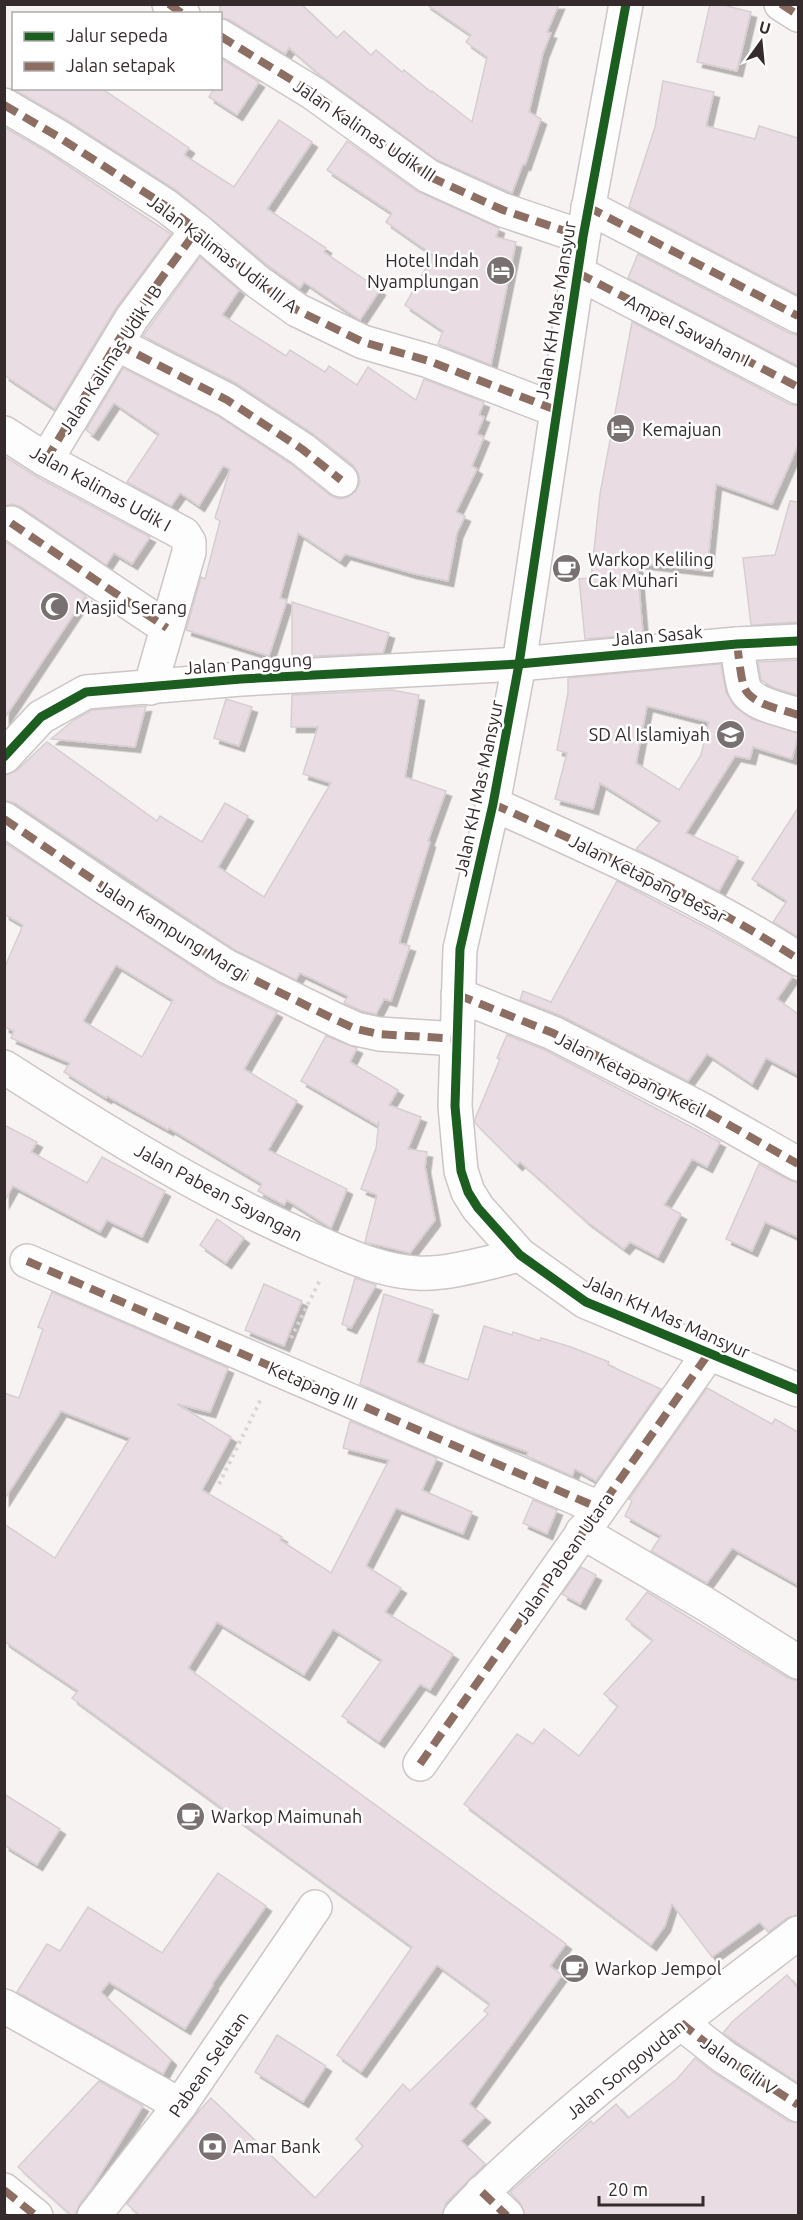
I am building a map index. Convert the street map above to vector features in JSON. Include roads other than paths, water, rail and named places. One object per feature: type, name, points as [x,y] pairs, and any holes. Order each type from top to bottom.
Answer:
[{"type":"street","name":"Jalan KH Mas Mansyur","points":[[626,4],[586,222],[519,664],[493,804],[460,949],[455,1106],[461,1171],[468,1192],[478,1208],[520,1255],[586,1302],[798,1390]]},
{"type":"street","points":[[781,4],[798,15]]},
{"type":"street","name":"Jalan Kalimas Udik III","points":[[222,37],[313,93],[428,176],[503,210],[586,222],[798,316]]},
{"type":"street","name":"Jalan Kalimas Udik III A","points":[[5,105],[166,206],[258,282],[297,310],[363,342],[429,361],[556,410]]},
{"type":"street","name":"Jalan Kalimas Udik I B","points":[[46,460],[132,318],[197,230]]},
{"type":"street","name":"Ampel Sawahan I","points":[[578,273],[798,387]]},
{"type":"street","points":[[117,344],[226,400],[302,449],[341,480]]},
{"type":"street","name":"Jalan Kalimas Udik I","points":[[4,433],[46,460],[184,534],[189,542],[189,552],[150,688]]},
{"type":"street","points":[[11,523],[167,628]]},
{"type":"street","name":"Jalan Sasak","points":[[519,664],[737,644],[798,641]]},
{"type":"street","points":[[737,644],[744,687],[749,694],[758,701],[798,715]]},
{"type":"street","name":"Jalan Panggung","points":[[6,754],[40,717],[86,692],[241,679],[519,664]]},
{"type":"street","name":"Jalan Ketapang Besar","points":[[493,804],[627,864],[764,937],[798,959]]},
{"type":"street","name":"Jalan Kampung Margi","points":[[4,819],[226,966],[326,1015],[356,1029],[379,1034],[457,1039]]},
{"type":"street","name":"Jalan Ketapang Kecil","points":[[458,995],[553,1033],[701,1109],[798,1164]]},
{"type":"street","name":"Jalan Pabean Sayangan","points":[[4,1067],[182,1175],[270,1222],[366,1264],[418,1274],[463,1269],[520,1255]]},
{"type":"street","name":"Ketapang III","points":[[27,1261],[590,1520],[707,1605],[798,1662]]},
{"type":"street","name":"Jalan Pabean Utara","points":[[420,1764],[709,1353]]},
{"type":"street","name":"Pabean Selatan","points":[[93,2216],[180,2105],[315,1907]]},
{"type":"street","name":"Jalan Songoyudan","points":[[460,2216],[482,2192],[581,2103],[798,1933]]},
{"type":"street","points":[[4,2006],[180,2105]]},
{"type":"street","name":"Jalan Gili V","points":[[681,2023],[724,2057],[798,2105]]},
{"type":"street","points":[[4,2190],[36,2216]]},
{"type":"street","points":[[482,2192],[507,2216]]},
{"type":"place","name":"Hotel Indah Nyamplungan","points":[[500,270]]},
{"type":"place","name":"Kemajuan","points":[[621,429]]},
{"type":"place","name":"Warkop Keliling Cak Muhari","points":[[567,569]]},
{"type":"place","name":"Masjid Serang","points":[[54,607]]},
{"type":"place","name":"SD Al Islamiyah","points":[[731,734]]},
{"type":"place","name":"Warkop Maimunah","points":[[190,1816]]},
{"type":"place","name":"Warkop Jempol","points":[[574,1968]]},
{"type":"place","name":"Amar Bank","points":[[212,2146]]}]
